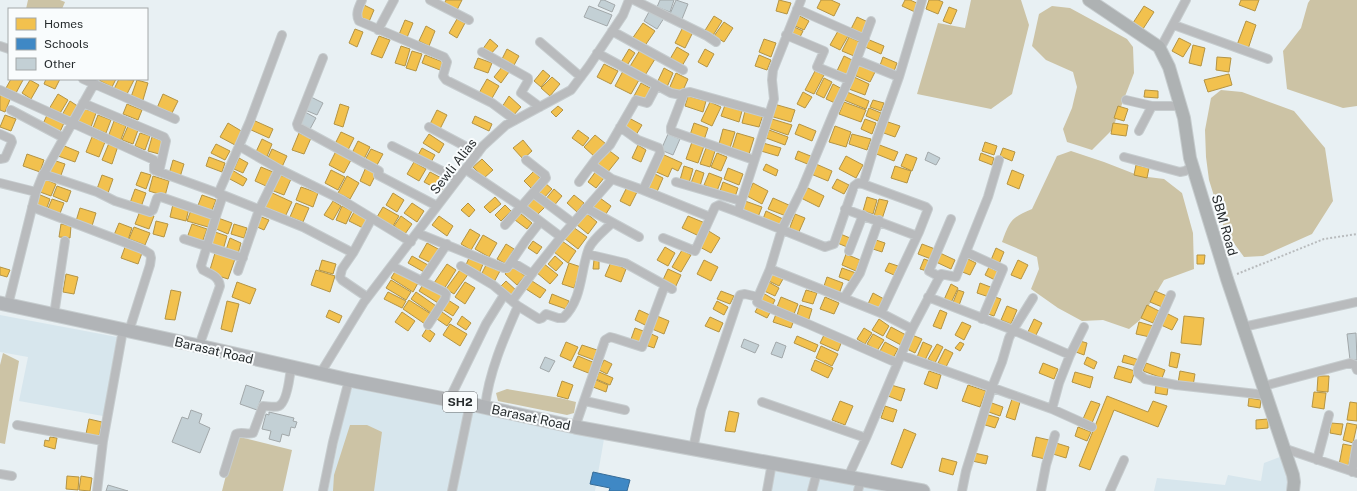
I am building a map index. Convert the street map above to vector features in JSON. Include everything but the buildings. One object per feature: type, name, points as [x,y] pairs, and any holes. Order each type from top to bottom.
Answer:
[{"type":"main road","name":"Barasat Road","points":[[4,304],[320,374],[485,407],[575,427],[772,463],[856,482],[923,491]]},
{"type":"street","points":[[362,0],[357,13],[357,18],[359,21],[444,57],[447,62],[443,76],[446,80],[492,103],[515,120]]},
{"type":"street","points":[[378,30],[394,0]]},
{"type":"street","points":[[430,0],[443,3],[469,20]]},
{"type":"street","name":"Sewli Alias","points":[[320,374],[367,297],[483,146],[506,125],[571,90],[623,15],[629,0]]},
{"type":"street","points":[[634,0],[707,36],[716,42]]},
{"type":"street","points":[[738,212],[774,99],[772,75],[800,0]]},
{"type":"street","points":[[863,184],[875,144],[899,77],[922,0]]},
{"type":"street","name":"SBM Road","points":[[1089,0],[1159,47],[1169,67],[1184,118],[1190,158],[1227,279],[1293,475],[1294,491]]},
{"type":"street","points":[[1160,49],[1186,0]]},
{"type":"street","points":[[797,9],[864,39]]},
{"type":"street","points":[[872,21],[849,80],[802,189],[782,229],[770,269],[757,302],[897,363]]},
{"type":"street","points":[[1174,25],[1268,59]]},
{"type":"street","points":[[612,31],[683,70]]},
{"type":"street","points":[[199,346],[220,286],[216,277],[202,269],[221,194],[282,35]]},
{"type":"street","points":[[786,35],[824,51],[817,67],[849,80]]},
{"type":"street","points":[[540,42],[581,77]]},
{"type":"street","points":[[482,52],[528,78],[528,81],[521,93],[540,107]]},
{"type":"street","points":[[597,53],[671,93],[681,95],[690,92],[769,114]]},
{"type":"street","points":[[323,58],[297,124],[298,127],[379,171],[378,175],[437,206]]},
{"type":"street","points":[[857,60],[899,77]]},
{"type":"street","points":[[86,80],[175,119]]},
{"type":"street","points":[[4,304],[36,192],[43,174],[94,84]]},
{"type":"street","points":[[578,182],[596,159],[610,145],[636,100],[647,103],[657,85]]},
{"type":"street","points":[[0,90],[154,160],[154,170],[303,226],[353,253]]},
{"type":"street","points":[[684,93],[671,127],[671,132],[754,160]]},
{"type":"street","points":[[1126,100],[1152,106],[1180,106]]},
{"type":"street","points":[[83,103],[166,139],[159,172]]},
{"type":"street","points":[[1139,132],[1152,106]]},
{"type":"street","points":[[11,110],[64,138]]},
{"type":"street","points":[[429,127],[478,153]]},
{"type":"street","points":[[620,127],[638,140],[660,148],[660,153],[643,190]]},
{"type":"street","points":[[0,134],[11,139],[12,142],[5,158],[0,159]]},
{"type":"street","points":[[239,146],[279,169],[342,200],[410,242]]},
{"type":"street","points":[[392,146],[458,179]]},
{"type":"street","points":[[1124,157],[1180,172],[1193,166]]},
{"type":"street","points":[[505,225],[546,176],[526,160]]},
{"type":"street","points":[[856,482],[866,438],[912,329],[941,274],[956,277],[988,197],[999,160]]},
{"type":"street","points":[[592,165],[612,179],[710,217]]},
{"type":"street","points":[[238,271],[260,210],[279,169]]},
{"type":"street","points":[[465,169],[520,206],[561,237]]},
{"type":"street","points":[[43,174],[97,192],[115,201],[150,212],[153,210],[157,198],[161,197],[216,216]]},
{"type":"street","points":[[485,407],[487,392],[515,304],[532,274],[561,237],[612,179]]},
{"type":"street","points":[[676,182],[741,201]]},
{"type":"street","points":[[0,183],[36,192]]},
{"type":"street","points":[[663,238],[695,251],[717,205],[782,229],[821,246],[829,247],[834,244],[854,186],[858,183],[863,184],[928,209],[881,313]]},
{"type":"street","points":[[533,193],[573,223]]},
{"type":"street","points":[[32,207],[142,249],[150,254],[151,258],[150,265],[126,331],[103,441],[97,491]]},
{"type":"street","points":[[586,208],[639,238]]},
{"type":"street","points":[[845,209],[879,220],[917,236]]},
{"type":"street","points":[[849,252],[863,215]]},
{"type":"street","points":[[367,297],[342,280],[340,277],[342,269],[353,253],[372,218]]},
{"type":"street","points":[[940,277],[929,271],[951,218]]},
{"type":"street","points":[[844,298],[860,273],[879,220]]},
{"type":"street","points":[[417,233],[504,268],[509,267],[526,240],[540,222]]},
{"type":"street","points":[[461,266],[493,285],[515,304],[539,319],[546,314],[563,318],[574,301],[580,287],[590,246],[612,223]]},
{"type":"street","points":[[184,239],[242,258]]},
{"type":"street","points":[[54,315],[65,241]]},
{"type":"street","points":[[422,280],[447,244]]},
{"type":"street","points":[[966,252],[1003,269],[982,319]]},
{"type":"street","points":[[588,254],[625,263],[672,289]]},
{"type":"street","points":[[512,262],[532,274]]},
{"type":"street","points":[[392,266],[422,280],[446,294],[445,299],[428,325]]},
{"type":"street","points":[[770,269],[881,313],[912,329]]},
{"type":"street","points":[[575,427],[606,340],[610,337],[642,347],[665,285]]},
{"type":"street","points":[[693,449],[702,410],[739,297],[740,295],[745,294],[758,297]]},
{"type":"street","points":[[449,400],[486,324],[504,295]]},
{"type":"street","points":[[1171,295],[1138,369],[1138,373],[1145,379],[1176,385],[1265,390],[1350,363],[1355,365],[1357,370]]},
{"type":"street","points":[[928,297],[1013,330],[1070,355]]},
{"type":"street","points":[[962,491],[966,471],[992,388],[1013,330],[1033,298]]},
{"type":"street","points":[[1243,327],[1357,302]]},
{"type":"street","points":[[1052,409],[1059,383],[1070,355],[1084,327]]},
{"type":"street","points":[[901,355],[1052,409],[1092,427]]},
{"type":"street","points":[[224,473],[236,434],[240,432],[253,434],[262,407],[265,405],[278,407],[281,404],[288,389],[291,367]]},
{"type":"street","points":[[323,491],[332,442],[349,380]]},
{"type":"street","points":[[585,401],[624,410]]},
{"type":"street","points":[[762,402],[866,438]]},
{"type":"street","points":[[452,491],[470,404]]},
{"type":"street","points":[[1317,460],[1329,415]]},
{"type":"street","points":[[17,425],[103,441]]},
{"type":"street","points":[[1041,491],[1046,465],[1055,435]]},
{"type":"street","points":[[1283,448],[1354,472],[1357,444]]},
{"type":"street","points":[[1110,491],[1124,460]]},
{"type":"street","points":[[767,491],[772,463]]},
{"type":"street","points":[[812,491],[817,472]]},
{"type":"street","points":[[0,474],[12,476]]},
{"type":"path","points":[[1227,279],[1324,239],[1357,234]]},
{"type":"shaded area","points":[[28,0],[60,0],[65,2],[62,8],[26,8]]},
{"type":"shaded area","points":[[971,0],[1021,0],[1029,25],[1012,94],[991,109],[917,94],[938,23],[965,28]]},
{"type":"shaded area","points":[[1310,0],[1357,0],[1357,106],[1343,108],[1287,89],[1283,51],[1301,28]]},
{"type":"shaded area","points":[[1052,6],[1070,8],[1127,39],[1133,47],[1134,73],[1112,130],[1092,150],[1067,142],[1063,129],[1072,108],[1077,87],[1073,72],[1046,60],[1032,46],[1039,14]]},
{"type":"shaded area","points":[[1221,90],[1242,92],[1294,111],[1325,148],[1333,201],[1312,234],[1263,256],[1244,257],[1225,231],[1209,180],[1205,130],[1211,98]]},
{"type":"shaded area","points":[[1071,151],[1140,176],[1164,179],[1182,193],[1193,233],[1194,269],[1164,280],[1140,320],[1129,329],[1103,320],[1082,321],[1058,308],[1031,289],[1039,269],[1037,257],[1002,242],[1009,224],[1015,218],[1032,209],[1057,156]]},
{"type":"shaded area","points":[[0,315],[117,337],[103,416],[19,401],[28,357],[0,352]]},
{"type":"shaded area","points":[[3,353],[19,361],[5,444],[0,443],[0,365]]},
{"type":"shaded area","points":[[354,385],[604,439],[595,491],[328,491],[347,400]]},
{"type":"shaded area","points":[[507,389],[576,402],[574,413],[567,415],[498,401],[496,393]]},
{"type":"shaded area","points":[[350,425],[367,425],[382,432],[374,491],[333,491],[334,475]]},
{"type":"shaded area","points":[[236,436],[292,450],[283,491],[222,491]]},
{"type":"shaded area","points":[[1285,455],[1296,491],[1154,491],[1157,478],[1225,485],[1228,475],[1261,481],[1264,463]]},
{"type":"shaded area","points":[[773,471],[891,491],[769,491]]}]
